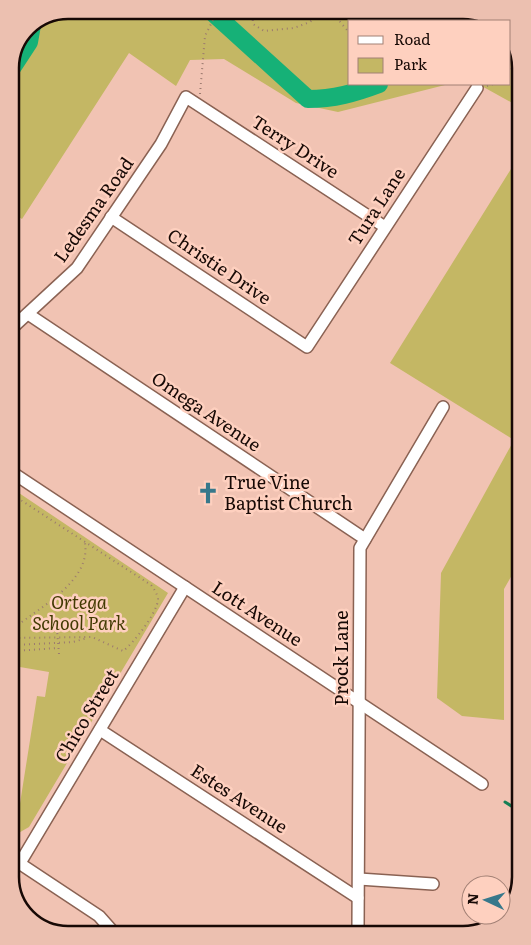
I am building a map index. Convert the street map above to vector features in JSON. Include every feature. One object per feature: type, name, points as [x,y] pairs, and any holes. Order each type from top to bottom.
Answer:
[{"type":"street","name":"Tura Lane","points":[[308,347],[477,88]]},
{"type":"street","name":"Terry Drive","points":[[186,97],[385,227]]},
{"type":"street","name":"Ledesma Road","points":[[19,322],[78,268],[160,144],[186,97]]},
{"type":"street","name":"Christie Drive","points":[[111,217],[308,347]]},
{"type":"street","name":"Omega Avenue","points":[[28,314],[365,539]]},
{"type":"street","name":"Prock Lane","points":[[358,926],[360,548],[443,407]]},
{"type":"street","name":"Lott Avenue","points":[[19,477],[482,784]]},
{"type":"street","name":"Chico Street","points":[[19,860],[100,730],[185,587]]},
{"type":"street","name":"Estes Avenue","points":[[100,730],[358,898]]},
{"type":"street","points":[[19,863],[99,916],[108,926]]},
{"type":"street","points":[[359,879],[433,884]]},
{"type":"path","points":[[196,104],[200,93],[205,36],[214,19]]},
{"type":"path","points":[[253,19],[253,24],[264,31],[294,28],[313,19]]},
{"type":"path","points":[[339,19],[348,28]]},
{"type":"path","points":[[19,499],[151,584],[158,599],[156,607],[135,640],[122,650],[92,637],[19,638]]},
{"type":"path","points":[[19,624],[79,574],[86,551],[85,542]]},
{"type":"path","points":[[58,654],[58,627],[64,623]]},
{"type":"path","points":[[19,645],[73,642],[92,637]]},
{"type":"path","points":[[19,651],[58,648]]},
{"type":"green space","points":[[68,19],[473,20],[348,20],[348,85],[445,85],[338,112],[296,103],[224,59],[190,60],[176,86],[129,53],[22,219],[19,217],[20,55],[29,38],[43,25]]},
{"type":"green space","points":[[511,58],[512,68],[512,103],[480,85],[511,85]]},
{"type":"green space","points":[[512,167],[512,439],[390,363]]},
{"type":"green space","points":[[512,444],[512,575],[504,589],[504,720],[462,716],[437,698],[441,573]]},
{"type":"green space","name":"Ortega School Park","points":[[19,493],[168,593],[29,827],[19,833],[19,810],[37,696],[45,697],[49,672],[19,667]]},
{"type":"waterway","points":[[220,19],[308,99],[344,95],[376,85]]},
{"type":"waterway","points":[[20,56],[29,42],[30,37]]},
{"type":"waterway","points":[[505,802],[512,806]]},
{"type":"place","name":"True Vine Baptist Church","points":[[208,493]]}]
